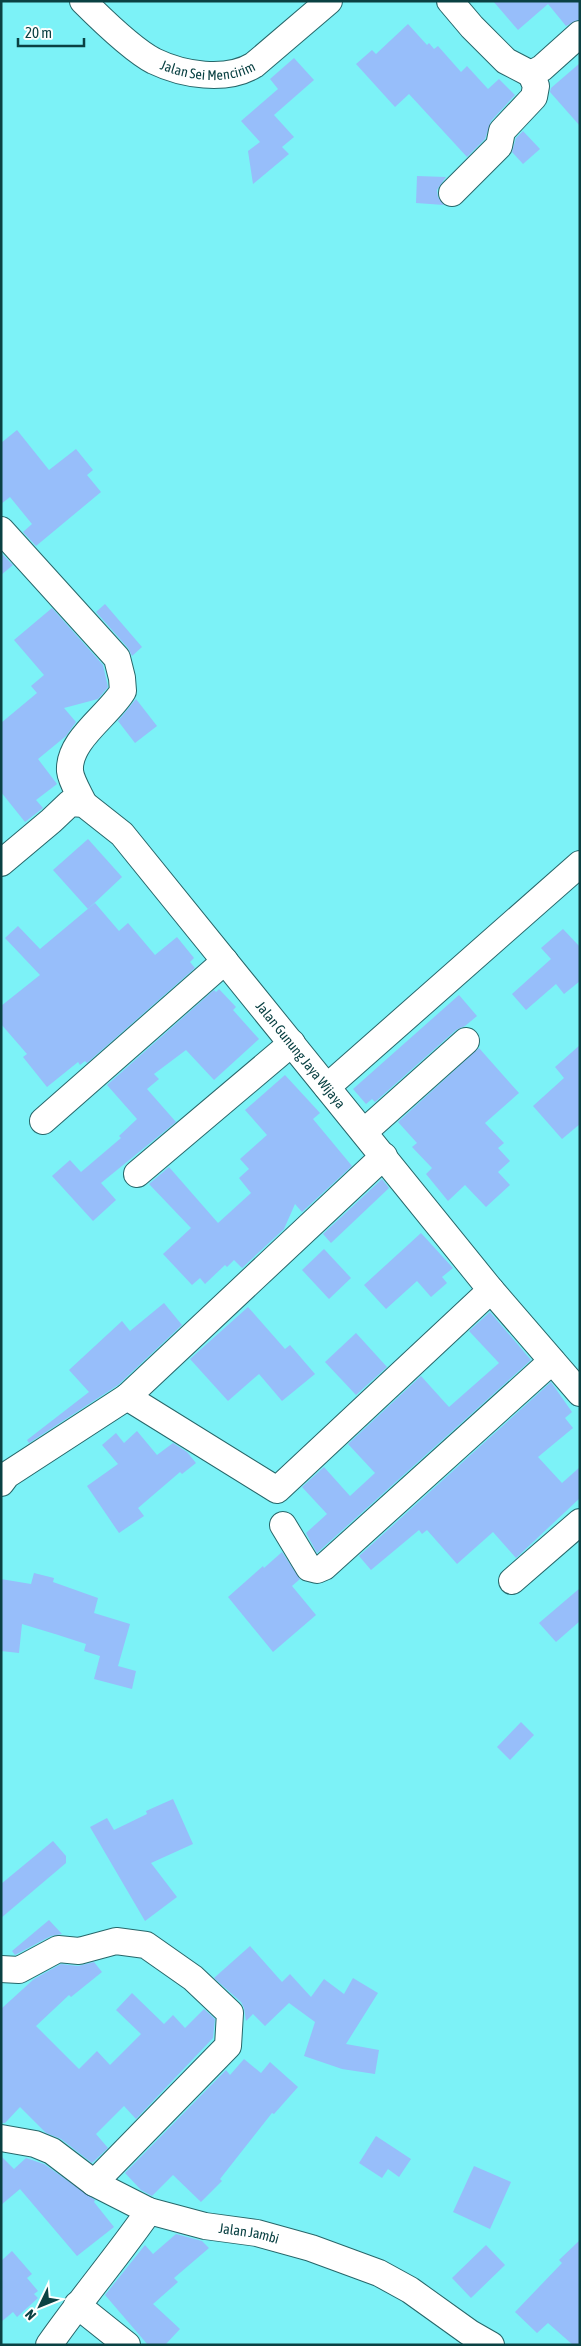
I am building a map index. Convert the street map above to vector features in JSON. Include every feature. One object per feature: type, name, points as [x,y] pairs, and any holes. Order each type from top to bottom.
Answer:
[{"type":"street","name":"Jalan Sei Mencirim","points":[[83,1],[120,35],[154,60],[203,75],[242,72],[254,65],[329,1]]},
{"type":"street","points":[[450,1],[472,28],[506,61],[531,74],[536,86],[534,97],[502,131],[500,146],[452,192]]},
{"type":"street","points":[[531,74],[542,68],[580,34]]},
{"type":"street","points":[[1,530],[116,658],[122,678],[123,690],[84,737],[75,751],[70,772],[84,804],[70,803],[51,822],[1,863]]},
{"type":"street","name":"Jalan Gunung Jaya Wijaya","points":[[84,804],[122,834],[491,1290],[580,1393]]},
{"type":"street","points":[[327,1086],[580,864]]},
{"type":"street","points":[[43,1121],[225,961]]},
{"type":"street","points":[[364,1132],[466,1041]]},
{"type":"street","points":[[137,1174],[292,1043]]},
{"type":"street","points":[[1,1482],[7,1475],[127,1397],[384,1156]]},
{"type":"street","points":[[127,1397],[277,1490],[491,1290]]},
{"type":"street","points":[[283,1525],[309,1568],[317,1570],[324,1567],[552,1361]]},
{"type":"street","points":[[512,1581],[580,1522]]},
{"type":"street","points":[[1,1969],[18,1970],[58,1949],[78,1951],[116,1941],[146,1945],[193,1978],[230,2013],[228,2046],[94,2183]]},
{"type":"street","name":"Jalan Jambi","points":[[1,2138],[35,2144],[52,2151],[94,2183],[150,2211],[205,2226],[257,2234],[311,2248],[379,2273],[410,2290],[470,2333],[491,2345]]},
{"type":"street","points":[[49,2345],[77,2305],[113,2262],[150,2211]]},
{"type":"street","points":[[77,2305],[127,2345]]},
{"type":"building","points":[[493,1],[580,1],[580,19],[566,26],[548,4],[518,30]]},
{"type":"building","points":[[408,24],[427,45],[429,43],[434,49],[438,46],[461,72],[467,66],[488,89],[499,79],[515,95],[491,121],[485,139],[467,157],[409,94],[395,107],[356,64],[372,50],[376,54]]},
{"type":"building","points":[[294,58],[314,80],[274,115],[294,137],[282,147],[289,154],[253,184],[248,151],[260,142],[241,121],[278,89],[270,79]]},
{"type":"building","points":[[580,63],[580,126],[550,92],[551,88]]},
{"type":"building","points":[[523,131],[540,149],[523,164],[512,152],[516,138]]},
{"type":"building","points":[[417,176],[446,177],[437,190],[438,197],[444,205],[416,203]]},
{"type":"building","points":[[17,430],[49,470],[76,449],[93,470],[87,475],[101,492],[36,546],[23,532],[32,524],[10,497],[1,504],[1,443]]},
{"type":"building","points":[[1,553],[13,565],[1,575]]},
{"type":"building","points":[[105,604],[142,647],[132,656],[128,648],[96,612]]},
{"type":"building","points":[[52,608],[103,665],[108,687],[98,699],[64,708],[76,722],[66,736],[38,759],[57,784],[36,800],[43,808],[25,822],[1,792],[1,723],[37,693],[31,686],[44,675],[14,640]]},
{"type":"building","points":[[136,699],[157,726],[135,743],[118,721]]},
{"type":"building","points":[[88,839],[122,877],[88,909],[53,870]]},
{"type":"building","points":[[95,903],[119,931],[128,923],[155,955],[177,937],[194,958],[190,962],[195,968],[87,1063],[85,1061],[80,1065],[78,1062],[47,1087],[23,1057],[27,1054],[1,1024],[1,1006],[40,975],[5,938],[18,926],[40,949]]},
{"type":"building","points":[[563,929],[580,947],[580,981],[564,994],[556,984],[526,1010],[512,994],[551,959],[541,948]]},
{"type":"building","points":[[219,989],[236,1007],[233,1010],[259,1039],[214,1080],[186,1050],[154,1074],[159,1079],[147,1089],[176,1122],[101,1183],[116,1200],[93,1221],[52,1176],[70,1160],[81,1172],[121,1138],[119,1136],[137,1119],[107,1085],[214,990],[216,992]]},
{"type":"building","points":[[459,995],[477,1016],[465,1026],[456,1030],[375,1102],[372,1099],[366,1104],[353,1089]]},
{"type":"building","points":[[580,1045],[580,1124],[562,1139],[533,1106],[564,1078],[555,1067]]},
{"type":"building","points":[[479,1048],[519,1093],[485,1123],[504,1143],[498,1148],[510,1161],[498,1172],[510,1185],[486,1207],[465,1185],[448,1201],[426,1174],[432,1168],[412,1147],[417,1143],[398,1122]]},
{"type":"building","points":[[285,1075],[320,1113],[313,1119],[352,1166],[302,1212],[295,1204],[284,1229],[242,1268],[234,1260],[227,1267],[225,1265],[205,1284],[200,1278],[192,1285],[163,1254],[191,1228],[149,1184],[169,1167],[218,1223],[251,1193],[239,1178],[249,1169],[240,1159],[267,1135],[245,1110]]},
{"type":"building","points":[[382,1179],[389,1188],[331,1243],[323,1234]]},
{"type":"building","points":[[421,1233],[453,1268],[442,1277],[447,1283],[431,1297],[417,1281],[386,1309],[364,1285]]},
{"type":"building","points":[[324,1249],[351,1278],[329,1299],[302,1270]]},
{"type":"building","points":[[164,1303],[182,1325],[118,1385],[29,1443],[27,1440],[89,1392],[69,1370],[122,1321],[130,1331]]},
{"type":"building","points":[[248,1307],[285,1349],[290,1345],[315,1374],[282,1401],[259,1374],[228,1401],[190,1359]]},
{"type":"building","points":[[490,1312],[531,1360],[317,1553],[306,1533],[327,1514],[302,1487],[324,1467],[350,1496],[375,1473],[348,1444],[421,1376],[449,1407],[499,1363],[469,1331]]},
{"type":"building","points":[[356,1333],[387,1367],[356,1395],[325,1362]]},
{"type":"building","points":[[551,1382],[572,1412],[565,1418],[573,1428],[538,1457],[562,1483],[580,1467],[580,1498],[516,1558],[493,1532],[457,1564],[427,1530],[422,1534],[419,1530],[371,1570],[359,1556]]},
{"type":"building","points":[[137,1431],[157,1455],[173,1443],[187,1452],[196,1463],[182,1474],[180,1472],[138,1508],[144,1516],[119,1533],[87,1486],[118,1464],[102,1445],[116,1433],[124,1443]]},
{"type":"building","points":[[282,1552],[300,1579],[292,1586],[316,1615],[273,1652],[228,1597]]},
{"type":"building","points":[[34,1573],[54,1578],[53,1582],[98,1598],[94,1613],[130,1624],[118,1666],[136,1671],[132,1689],[94,1679],[100,1656],[84,1651],[86,1644],[22,1624],[19,1653],[1,1651],[1,1579],[31,1584]]},
{"type":"building","points":[[580,1588],[580,1621],[556,1642],[539,1623]]},
{"type":"building","points":[[521,1722],[534,1735],[510,1760],[497,1747]]},
{"type":"building","points":[[173,1799],[193,1844],[151,1863],[177,1897],[145,1921],[90,1827],[107,1818],[114,1830],[147,1814],[146,1811]]},
{"type":"building","points":[[53,1841],[66,1856],[66,1863],[1,1918],[1,1884]]},
{"type":"building","points":[[49,1920],[62,1934],[51,1936],[15,1955],[12,1951]]},
{"type":"building","points":[[250,1946],[282,1982],[290,1974],[311,1997],[324,1979],[344,1994],[353,1978],[378,1993],[346,2044],[379,2050],[375,2074],[342,2069],[304,2056],[315,2022],[289,2003],[265,2026],[253,2014],[246,2021],[241,2002],[214,1978]]},
{"type":"building","points":[[94,1962],[102,1972],[71,1997],[69,1995],[36,2026],[79,2069],[97,2051],[110,2065],[141,2034],[116,2010],[132,1993],[164,2024],[173,2015],[185,2028],[204,2009],[215,2019],[213,2038],[136,2119],[124,2106],[96,2134],[108,2148],[92,2163],[61,2139],[46,2133],[20,2107],[5,2123],[1,2123],[1,2009],[34,1979],[61,1964],[78,1966]]},
{"type":"building","points":[[244,2059],[261,2073],[270,2062],[298,2087],[274,2114],[272,2113],[220,2179],[222,2181],[201,2202],[173,2175],[152,2196],[141,2190],[125,2173],[226,2070],[230,2075]]},
{"type":"building","points":[[376,2136],[411,2159],[399,2177],[388,2169],[382,2178],[359,2163]]},
{"type":"building","points":[[1,2156],[14,2169],[26,2158],[44,2164],[95,2200],[94,2202],[114,2227],[77,2256],[20,2189],[1,2205]]},
{"type":"building","points":[[474,2166],[511,2182],[490,2229],[453,2212]]},
{"type":"building","points":[[176,2234],[202,2241],[209,2248],[174,2278],[178,2282],[153,2304],[180,2329],[165,2345],[148,2345],[105,2295],[145,2245],[153,2254]]},
{"type":"building","points":[[580,2240],[580,2345],[573,2345],[548,2323],[537,2333],[515,2312],[562,2263],[559,2260]]},
{"type":"building","points":[[486,2245],[505,2265],[471,2298],[452,2278]]},
{"type":"building","points":[[12,2251],[32,2274],[27,2278],[38,2291],[34,2294],[38,2298],[17,2317],[13,2312],[1,2322],[1,2261]]}]
